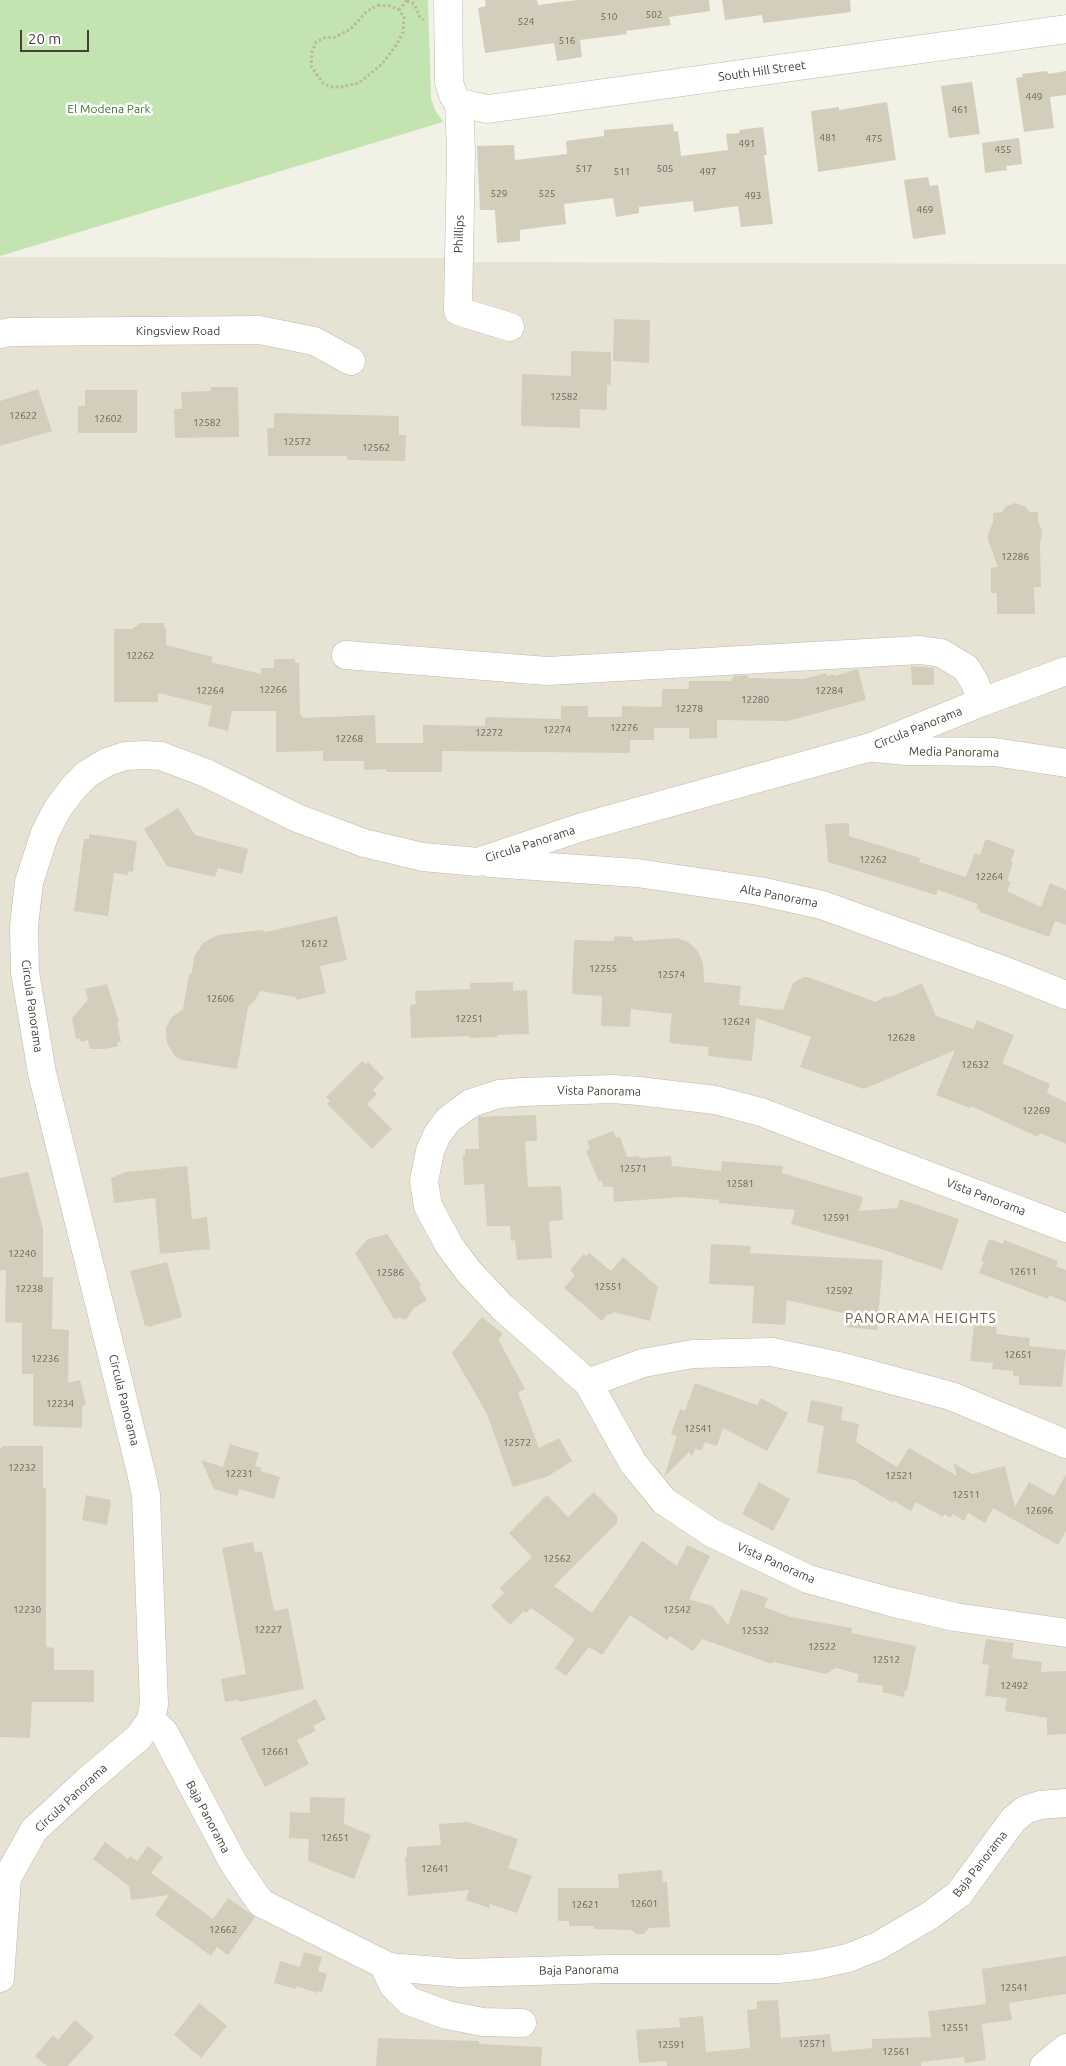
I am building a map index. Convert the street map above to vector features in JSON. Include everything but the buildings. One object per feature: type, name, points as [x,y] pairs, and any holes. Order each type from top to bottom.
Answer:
[{"type":"street","points":[[448,0],[449,82],[453,95],[459,103]]},
{"type":"street","name":"South Hill Street","points":[[459,103],[488,109],[1066,29]]},
{"type":"street","name":"Phillips","points":[[459,103],[462,152],[458,312],[510,327]]},
{"type":"street","name":"Kingsview Road","points":[[0,334],[11,332],[259,330],[314,341],[351,360]]},
{"type":"street","points":[[346,655],[547,672],[920,650],[941,653],[966,668],[975,682],[982,702]]},
{"type":"street","name":"Circula Panorama","points":[[0,1978],[7,1878],[34,1830],[87,1781],[140,1737],[151,1720],[154,1704],[146,1495],[42,1072],[29,1001],[26,972],[24,926],[29,882],[45,833],[58,808],[74,787],[87,774],[107,762],[126,756],[162,756],[206,773],[297,818],[364,843],[423,857],[478,862],[582,827],[871,747],[982,702],[1066,671]]},
{"type":"street","name":"Media Panorama","points":[[871,747],[906,752],[994,752],[1066,762]]},
{"type":"street","name":"Alta Panorama","points":[[478,862],[637,873],[759,891],[822,905],[1008,972],[1066,996]]},
{"type":"street","name":"Vista Panorama","points":[[1066,1228],[792,1123],[723,1102],[664,1093],[613,1089],[499,1094],[471,1103],[448,1120],[437,1136],[430,1151],[424,1181],[428,1206],[449,1245],[469,1272],[502,1307],[588,1383],[633,1463],[664,1501],[712,1533],[808,1579],[955,1617],[1066,1633]]},
{"type":"street","points":[[588,1383],[642,1363],[692,1354],[772,1352],[843,1367],[951,1396],[1066,1444]]},
{"type":"street","name":"Baja Panorama","points":[[151,1720],[164,1732],[234,1864],[261,1903],[389,1967],[460,1973],[608,1969],[778,1969],[815,1965],[848,1958],[878,1946],[929,1916],[959,1894],[1013,1820],[1026,1810],[1040,1805],[1066,1803]]},
{"type":"street","points":[[383,1964],[393,1985],[409,2001],[447,2015],[483,2022],[522,2023]]},
{"type":"street","points":[[1044,2066],[1066,2048]]},
{"type":"path","points":[[399,10],[407,0]]},
{"type":"path","points":[[378,5],[390,6],[399,10],[404,17],[404,32],[382,64],[359,83],[352,86],[331,87],[323,83],[311,66],[312,52],[316,42],[324,38],[335,37],[351,29],[366,12],[378,5]]},
{"type":"shaded area","points":[[0,257],[446,258],[472,262],[1066,264],[1066,2066],[0,2066]]},
{"type":"green space","name":"El Modena Park","points":[[0,0],[428,0],[431,98],[435,110],[443,122],[0,256]]},
{"type":"district","name":"PANORAMA HEIGHTS","points":[[921,1318]]}]
